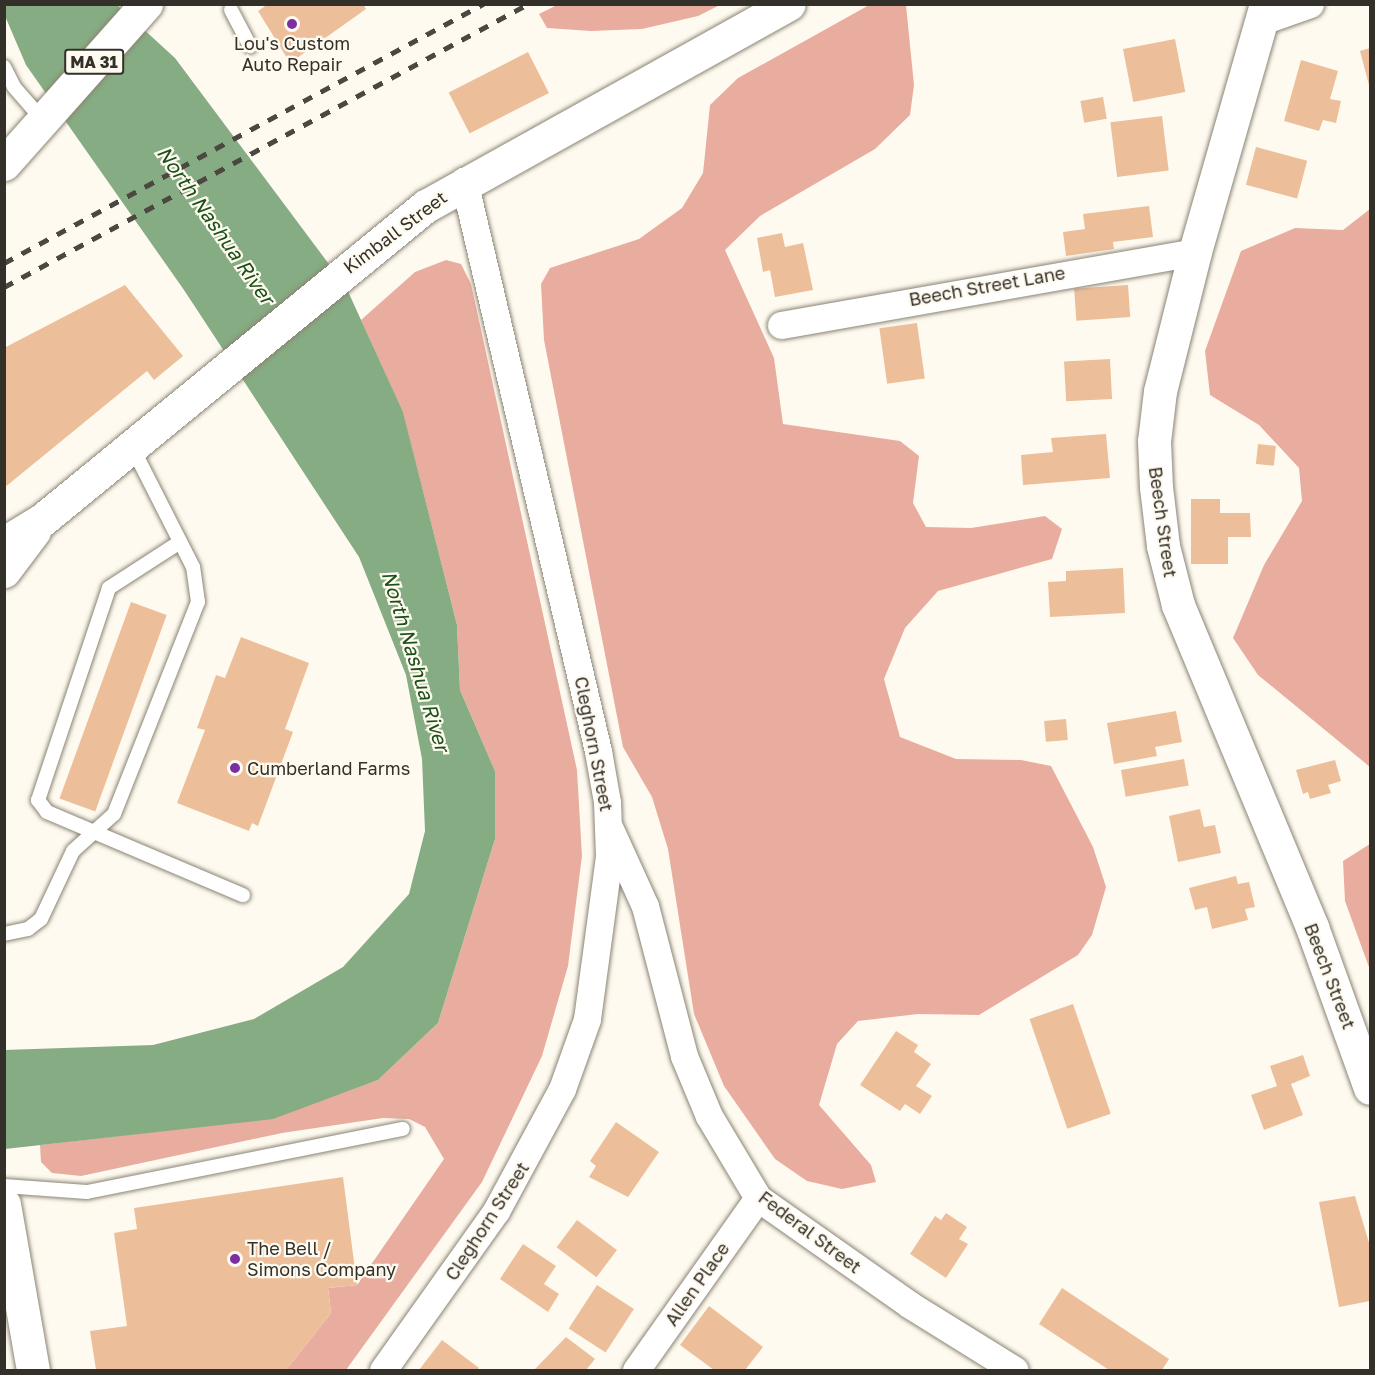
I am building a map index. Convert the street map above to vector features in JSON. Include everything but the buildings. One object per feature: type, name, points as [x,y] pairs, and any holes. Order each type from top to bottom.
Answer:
[{"type":"main road","name":"MA 31","points":[[4,164],[146,4]]},
{"type":"main road","name":"Kimball Street","points":[[4,543],[42,519],[343,270],[464,181],[789,4]]},
{"type":"main road","name":"Beech Street","points":[[1264,13],[1195,252],[1160,391],[1154,441],[1169,577],[1312,927],[1371,1088]]},
{"type":"main road","name":"Kimball Street","points":[[4,571],[42,519]]},
{"type":"main road","points":[[4,1204],[33,1371]]},
{"type":"street","points":[[1264,13],[1311,4]]},
{"type":"street","name":"Cleghorn Street","points":[[383,1371],[496,1210],[562,1089],[594,983],[610,828],[598,751],[464,181]]},
{"type":"street","name":"Beech Street Lane","points":[[781,325],[1195,252]]},
{"type":"street","name":"Federal Street","points":[[610,828],[645,906],[684,1056],[710,1116],[758,1198],[910,1305],[1015,1371]]},
{"type":"street","name":"Allen Place","points":[[636,1371],[758,1198]]},
{"type":"lane","points":[[233,6],[250,46]]},
{"type":"lane","points":[[6,74],[42,119]]},
{"type":"lane","points":[[4,934],[28,929],[41,919],[73,851],[117,809],[198,602],[198,579],[131,446]]},
{"type":"lane","points":[[180,542],[110,588],[38,794],[47,812],[243,895]]},
{"type":"lane","points":[[4,1186],[87,1192],[403,1129]]},
{"type":"shaded area","points":[[871,4],[906,5],[914,85],[910,115],[875,149],[760,216],[725,250],[774,358],[783,424],[900,441],[919,456],[913,503],[926,527],[971,528],[1045,516],[1062,529],[1052,559],[938,591],[905,628],[884,679],[900,737],[956,759],[1021,760],[1051,766],[1093,847],[1106,887],[1092,935],[1078,955],[979,1015],[918,1014],[858,1021],[837,1044],[819,1105],[871,1165],[876,1182],[842,1189],[807,1181],[775,1159],[724,1086],[694,1014],[668,849],[652,797],[623,747],[544,340],[541,284],[550,268],[639,239],[682,208],[703,173],[710,105],[738,78]]},
{"type":"shaded area","points":[[557,5],[720,5],[698,16],[642,29],[591,31],[547,28],[539,14]]},
{"type":"shaded area","points":[[1370,209],[1370,767],[1258,675],[1233,638],[1264,565],[1302,501],[1299,468],[1259,425],[1210,395],[1205,351],[1241,251],[1295,228],[1343,230]]},
{"type":"shaded area","points":[[446,260],[461,264],[471,284],[577,770],[582,856],[568,966],[542,1056],[482,1182],[346,1370],[286,1370],[331,1313],[328,1288],[357,1285],[444,1159],[425,1127],[409,1119],[383,1118],[282,1133],[81,1176],[52,1173],[41,1162],[40,1145],[273,1118],[378,1080],[438,1023],[495,839],[495,771],[460,690],[457,625],[403,413],[361,320],[415,272]]},
{"type":"shaded area","points":[[1370,844],[1370,970],[1345,901],[1343,861]]},
{"type":"water","name":"North Nashua River","points":[[5,5],[117,5],[175,58],[346,287],[403,412],[457,625],[460,690],[495,771],[495,839],[438,1023],[378,1080],[273,1119],[5,1149],[4,1050],[153,1045],[254,1019],[343,967],[409,894],[425,831],[422,759],[406,675],[359,557],[184,290],[26,65],[5,16]]},
{"type":"railway","points":[[4,263],[483,4]]},
{"type":"railway","points":[[4,287],[528,4]]},
{"type":"place","name":"Lou's Custom Auto Repair","points":[[292,24]]},
{"type":"place","name":"Cumberland Farms","points":[[235,768]]},
{"type":"place","name":"The Bell / Simons Company","points":[[235,1259]]}]
